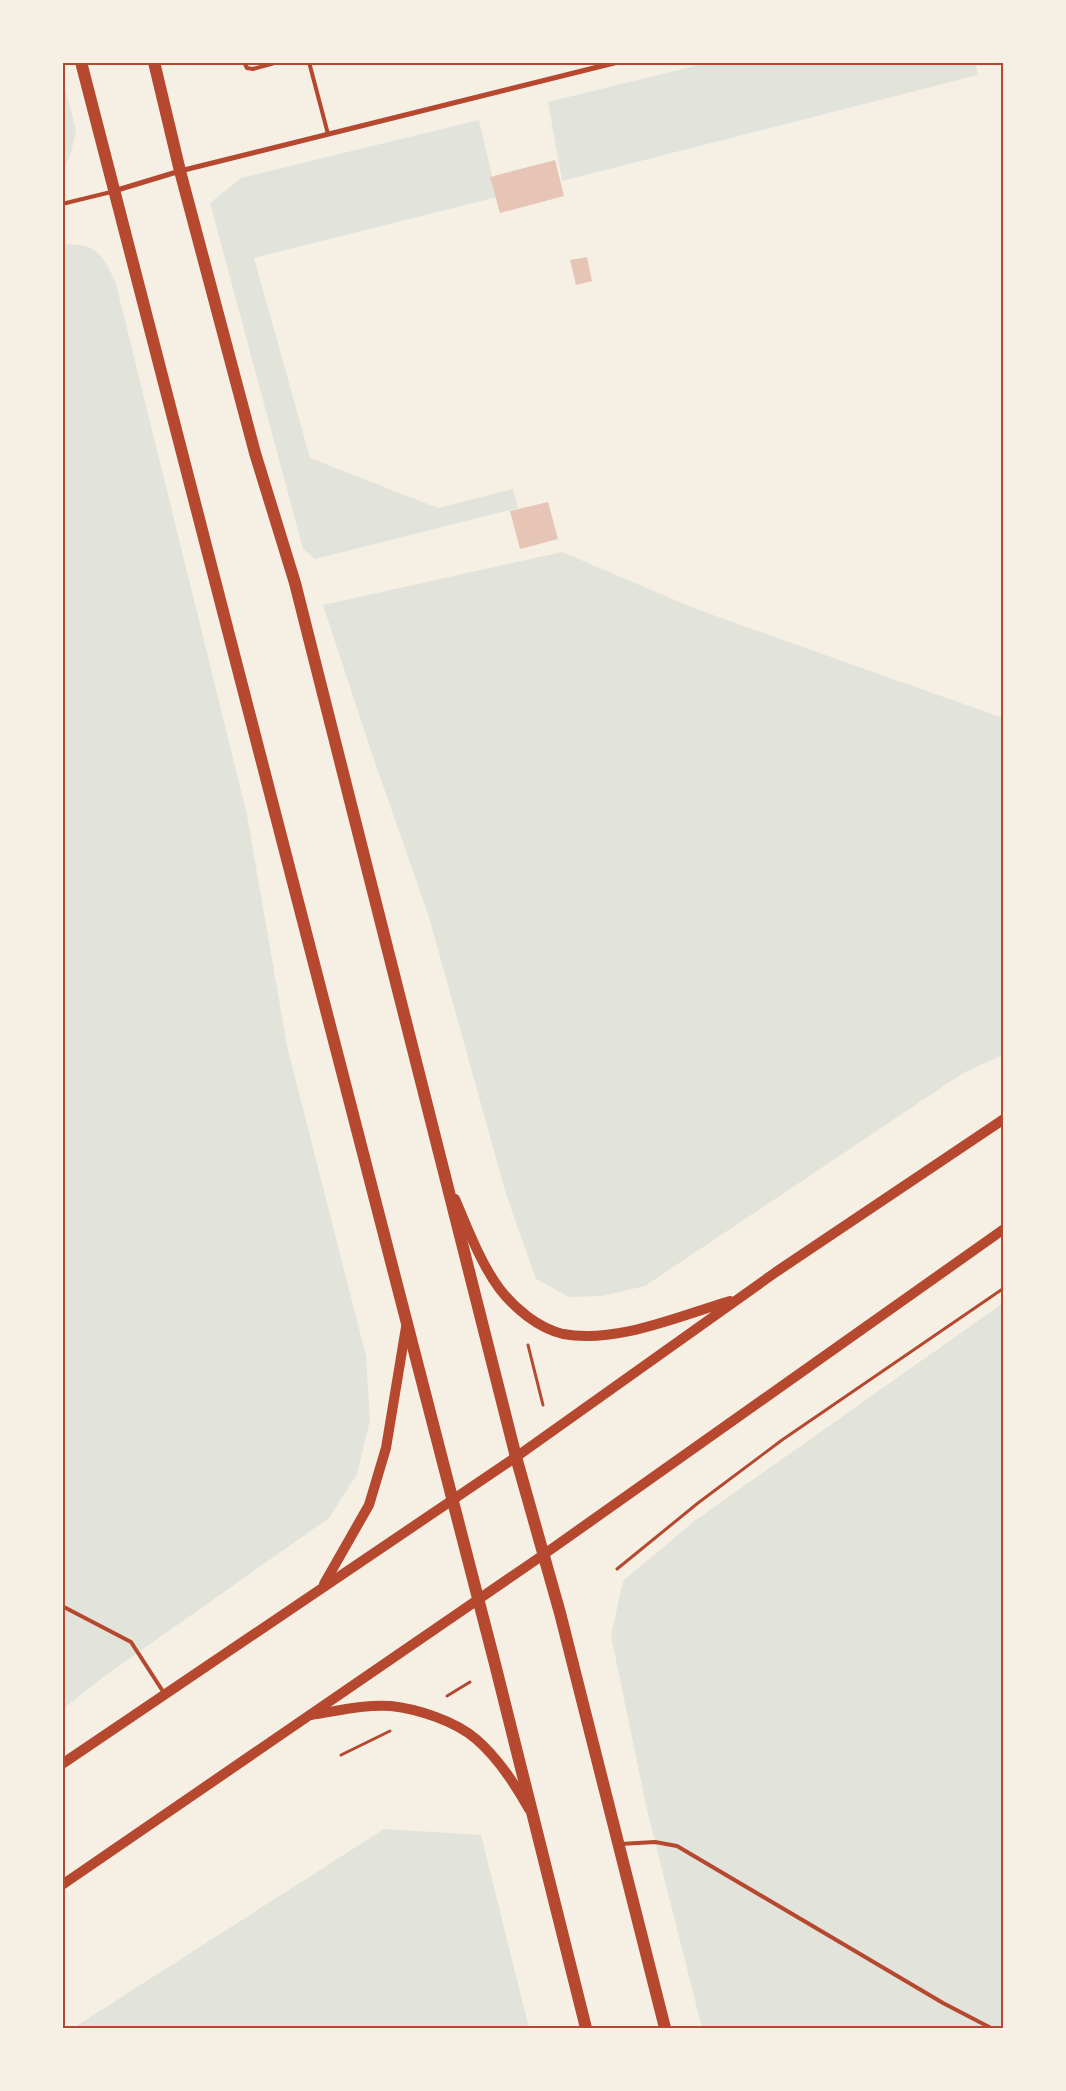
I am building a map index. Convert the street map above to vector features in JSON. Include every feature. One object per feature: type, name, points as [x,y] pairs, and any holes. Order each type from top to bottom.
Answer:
[{"type":"main road","points":[[81,62],[478,1600],[586,2028]]},
{"type":"main road","points":[[154,62],[180,171],[254,453],[295,582],[516,1456],[560,1613],[665,2028]]},
{"type":"main road","points":[[62,1764],[516,1456],[740,1298],[1004,1119]]},
{"type":"main road","points":[[446,1180],[484,1262],[499,1288],[532,1321],[562,1334],[597,1336],[633,1330],[740,1298]]},
{"type":"main road","points":[[62,1885],[478,1600],[1004,1229]]},
{"type":"main road","points":[[322,1587],[369,1505],[386,1448],[407,1326]]},
{"type":"main road","points":[[308,1716],[354,1708],[390,1706],[422,1712],[450,1723],[475,1738],[499,1764],[533,1817]]},
{"type":"street","points":[[113,191],[180,171],[618,62]]},
{"type":"lane","points":[[244,62],[247,68],[278,62]]},
{"type":"lane","points":[[309,62],[328,134]]},
{"type":"lane","points":[[62,204],[113,191]]},
{"type":"lane","points":[[62,1606],[131,1642],[165,1694]]},
{"type":"lane","points":[[618,1844],[655,1842],[677,1846],[935,1998],[991,2028]]},
{"type":"path","points":[[617,1570],[698,1503],[775,1446],[1004,1288]]},
{"type":"path","points":[[527,1342],[544,1405]]},
{"type":"path","points":[[446,1697],[470,1682]]},
{"type":"path","points":[[341,1755],[373,1737],[391,1730]]},
{"type":"shaded area","points":[[975,62],[978,75],[562,181],[548,102],[707,63]]},
{"type":"shaded area","points":[[62,76],[76,130],[71,153],[63,171]]},
{"type":"shaded area","points":[[479,120],[497,197],[254,258],[310,458],[438,508],[513,489],[518,508],[315,559],[303,549],[210,203],[241,178]]},
{"type":"shaded area","points":[[62,244],[83,246],[97,252],[107,265],[116,284],[247,815],[287,1046],[366,1356],[370,1420],[357,1474],[329,1518],[106,1675],[63,1709]]},
{"type":"shaded area","points":[[562,552],[696,609],[1003,718],[1003,1055],[963,1073],[645,1286],[602,1296],[569,1297],[536,1279],[506,1194],[429,917],[373,757],[323,605]]},
{"type":"shaded area","points":[[1003,1303],[1003,2028],[702,2028],[647,1810],[611,1636],[623,1581],[693,1522]]},
{"type":"shaded area","points":[[384,1829],[481,1835],[529,2028],[73,2028]]},
{"type":"building","points":[[555,160],[564,196],[500,213],[490,177]]},
{"type":"building","points":[[587,257],[592,281],[576,285],[570,260]]},
{"type":"building","points":[[548,502],[558,539],[520,549],[510,511]]}]
